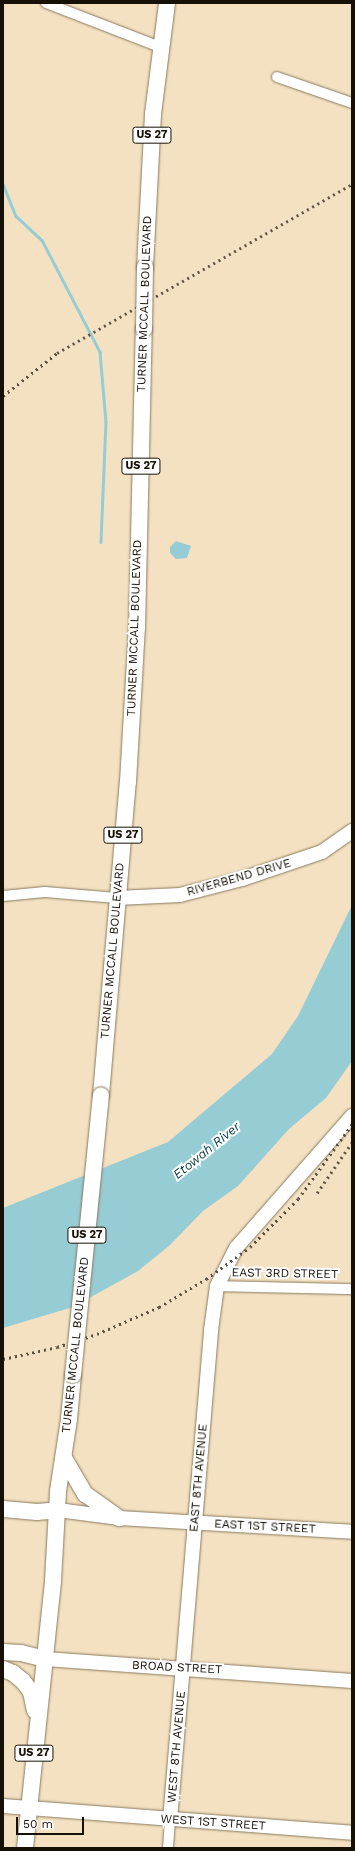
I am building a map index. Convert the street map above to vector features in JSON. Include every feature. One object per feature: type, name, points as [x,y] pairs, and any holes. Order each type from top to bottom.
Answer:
[{"type":"main road","name":"TURNER MCCALL BOULEVARD","points":[[25,1848],[37,1720],[45,1659],[58,1510],[58,1491],[64,1458],[73,1376],[101,1095],[128,782],[137,628],[145,267],[153,114],[160,47],[167,3]]},
{"type":"main road","points":[[64,1458],[85,1494],[120,1518]]},
{"type":"main road","points":[[3,1509],[37,1512],[58,1510]]},
{"type":"main road","name":"BROAD STREET","points":[[3,1652],[21,1653],[45,1659]]},
{"type":"main road","points":[[3,1669],[20,1677],[31,1692],[37,1720]]},
{"type":"street","points":[[46,3],[160,47]]},
{"type":"street","points":[[277,77],[352,103]]},
{"type":"street","name":"RIVERBEND DRIVE","points":[[117,898],[180,895],[242,879],[322,852],[352,832]]},
{"type":"street","points":[[3,896],[45,892],[117,898]]},
{"type":"street","points":[[218,1286],[236,1248],[352,1116]]},
{"type":"street","name":"EAST 3RD STREET","points":[[218,1286],[352,1289]]},
{"type":"street","name":"EAST 8TH AVENUE","points":[[184,1670],[218,1286]]},
{"type":"street","name":"EAST 1ST STREET","points":[[58,1510],[120,1518],[352,1532]]},
{"type":"street","name":"BROAD STREET","points":[[45,1659],[184,1670],[269,1673],[352,1681]]},
{"type":"street","name":"WEST 8TH AVENUE","points":[[168,1848],[184,1670]]},
{"type":"street","name":"WEST 1ST STREET","points":[[3,1806],[352,1833]]},
{"type":"water","points":[[176,541],[191,546],[187,558],[176,559],[170,553],[170,547]]},
{"type":"water","name":"Etowah River","points":[[352,905],[352,1061],[326,1098],[289,1129],[238,1186],[203,1211],[170,1245],[138,1271],[73,1307],[3,1328],[3,1208],[168,1142],[272,1054],[298,1016]]},
{"type":"waterway","points":[[3,184],[16,216],[42,240],[100,352],[106,422],[101,542]]},
{"type":"railway","points":[[3,396],[57,353],[352,184]]},
{"type":"railway","points":[[3,1359],[57,1347],[97,1334],[159,1307],[206,1279],[250,1247],[298,1199],[352,1124]]},
{"type":"railway","points":[[317,1193],[352,1142]]}]
